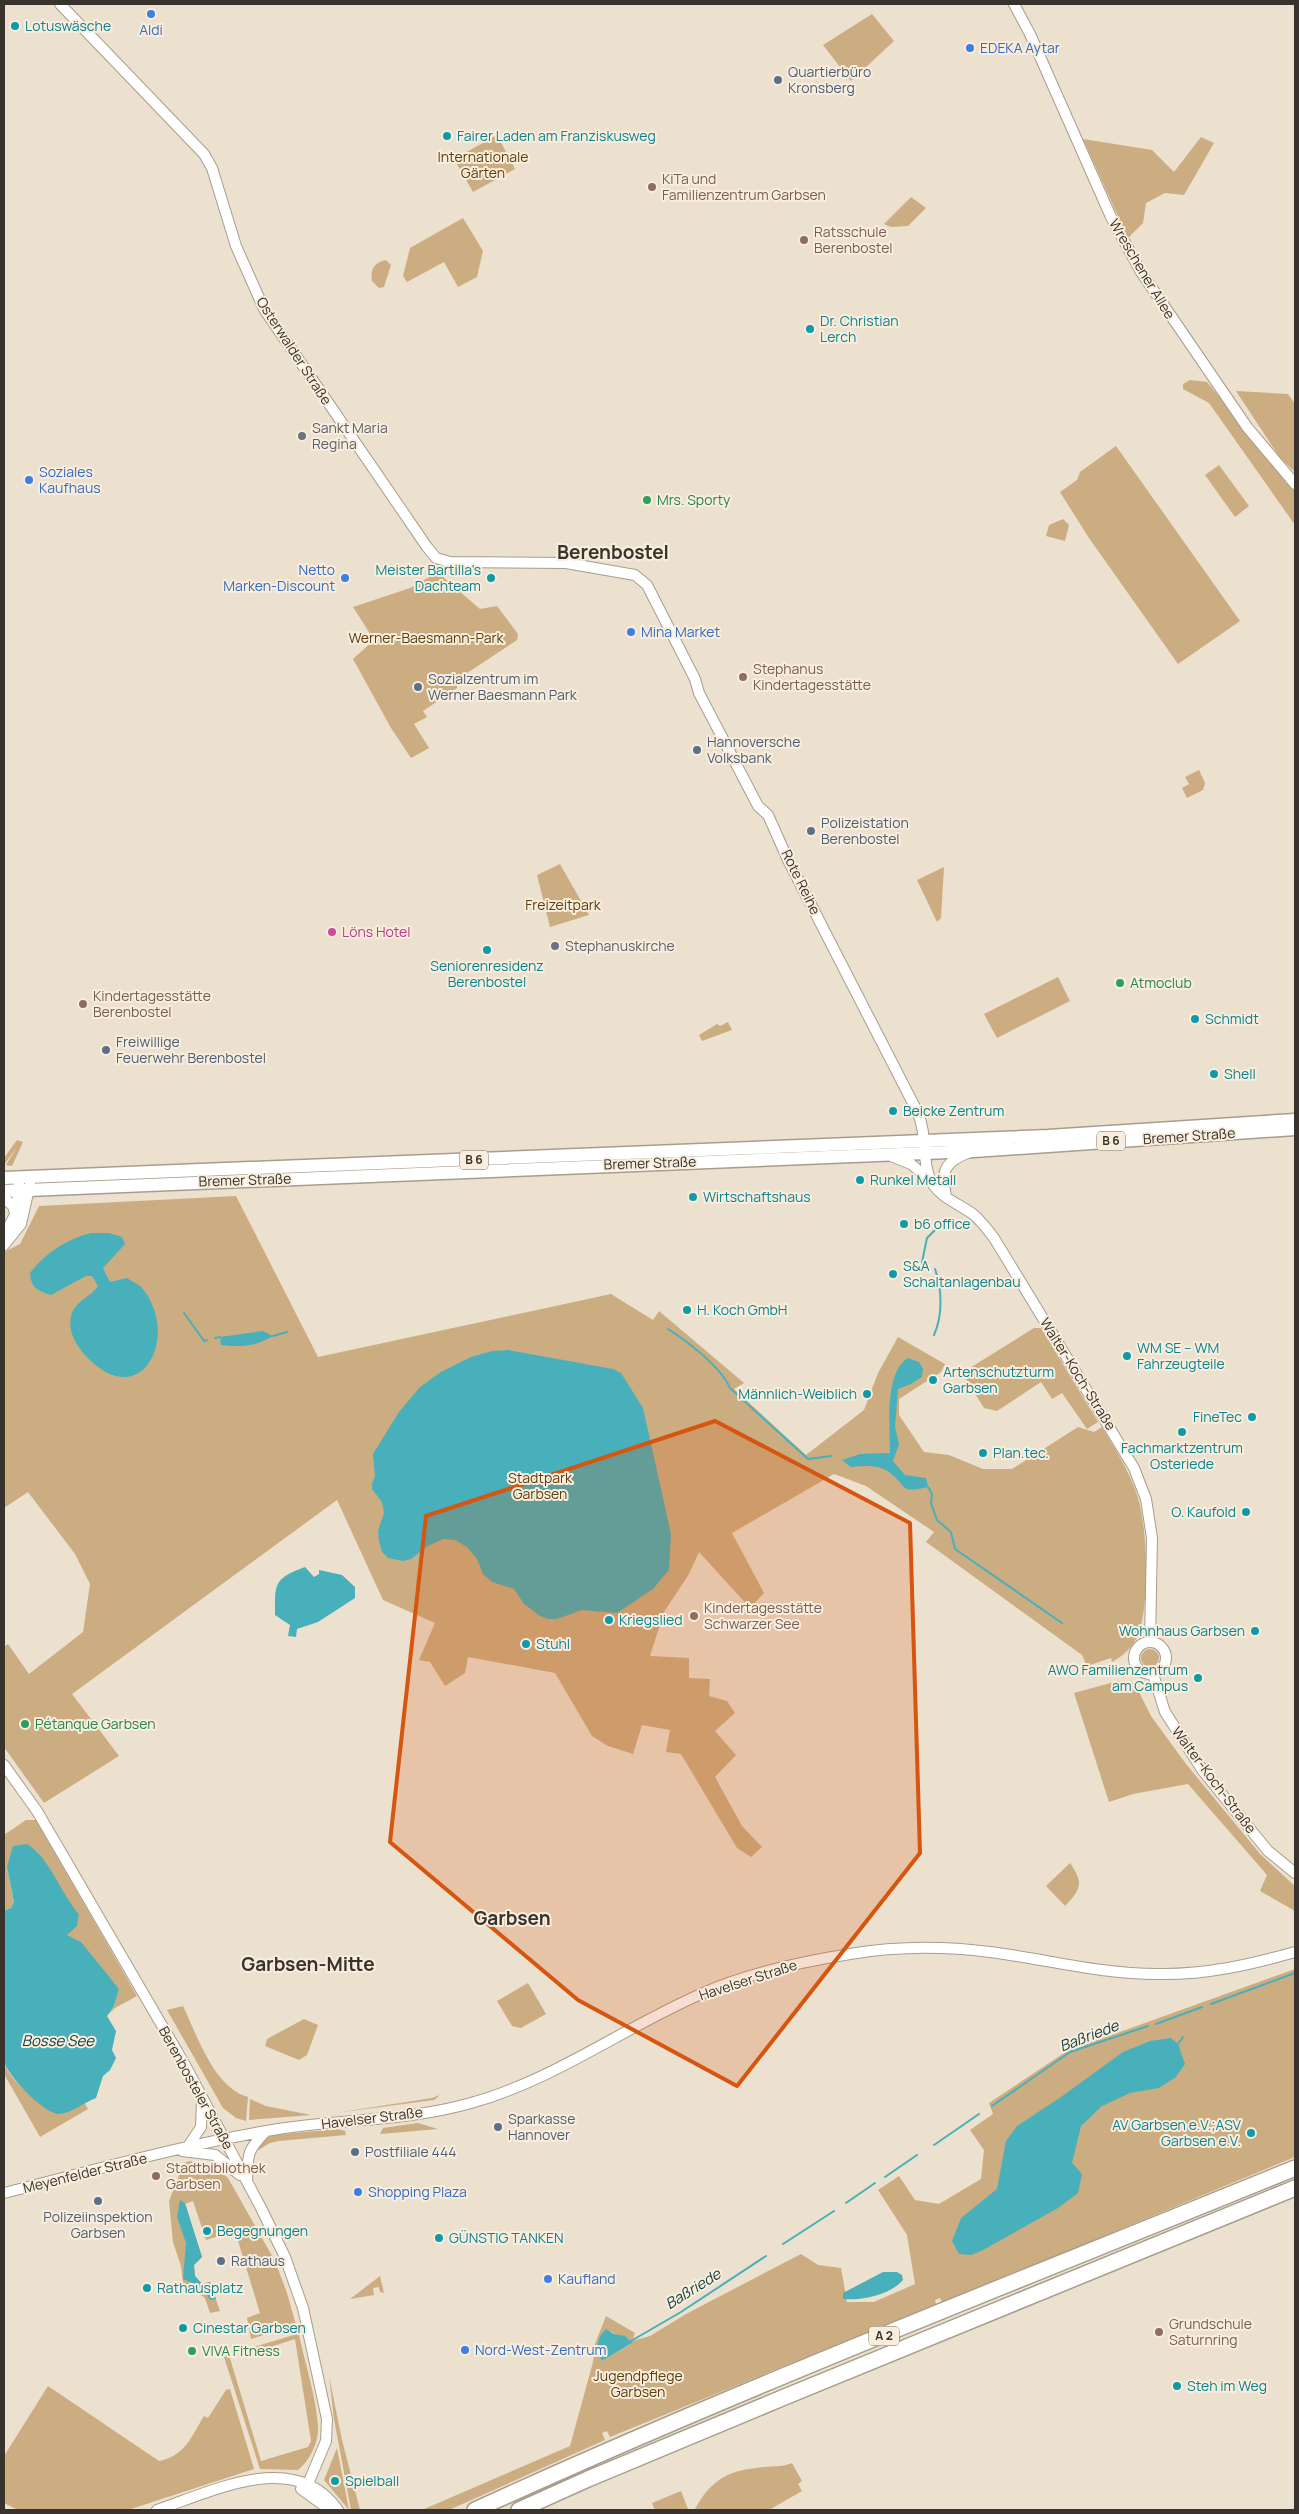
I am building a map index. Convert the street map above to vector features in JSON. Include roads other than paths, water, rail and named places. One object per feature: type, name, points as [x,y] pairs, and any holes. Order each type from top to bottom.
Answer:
[{"type":"highway","name":"A 2","points":[[475,2510],[578,2463],[1295,2168]]},
{"type":"highway","name":"A 2","points":[[519,2510],[588,2479],[778,2400],[1295,2188]]},
{"type":"main road","name":"Bremer Straße","points":[[4,1190],[25,1184],[926,1147],[1048,1136],[1295,1120]]},
{"type":"main road","name":"Bremer Straße","points":[[4,1178],[25,1184],[888,1154],[926,1147],[974,1151],[1295,1129]]},
{"type":"street","name":"Osterwalder Straße","points":[[60,4],[204,154],[212,168],[236,246],[264,309],[353,442],[436,558],[450,562],[560,563],[635,575],[647,585],[669,628]]},
{"type":"street","name":"Wreschener Allee","points":[[1014,4],[1030,34],[1111,217],[1141,272],[1247,427],[1295,484]]},
{"type":"street","name":"Rote Reihe","points":[[669,628],[703,701],[758,806],[768,815],[788,860],[907,1090],[923,1124],[926,1147]]},
{"type":"street","points":[[926,1147],[930,1180]]},
{"type":"street","points":[[946,1197],[943,1179],[946,1168],[959,1157],[974,1151]]},
{"type":"street","name":"Walter-Koch-Straße","points":[[888,1154],[911,1164],[946,1197],[976,1216],[994,1238],[1134,1468],[1146,1499],[1152,1538],[1150,1642]]},
{"type":"street","points":[[4,1235],[16,1213],[25,1184]]},
{"type":"street","points":[[4,1245],[21,1224],[25,1184]]},
{"type":"street","points":[[4,1198],[16,1213]]},
{"type":"street","points":[[1150,1642],[1163,1649],[1166,1659],[1162,1668],[1154,1674],[1146,1674],[1140,1670],[1135,1659],[1137,1649],[1150,1642]]},
{"type":"street","name":"Walter-Koch-Straße","points":[[1154,1674],[1165,1712],[1203,1771],[1268,1851],[1295,1872]]},
{"type":"street","name":"Berenbosteler Straße","points":[[4,1765],[36,1811],[185,2065],[275,2235],[298,2291],[325,2411],[326,2442],[307,2488]]},
{"type":"street","name":"Havelser Straße","points":[[224,2139],[266,2131],[408,2115],[472,2103],[544,2076],[704,1992],[785,1966],[852,1954],[895,1948],[956,1948],[1122,1972],[1156,1974],[1218,1971],[1295,1952]]},
{"type":"street","points":[[202,2098],[201,2127],[182,2149],[218,2157],[247,2183]]},
{"type":"street","points":[[247,2183],[248,2154],[252,2146],[266,2131]]},
{"type":"street","name":"Meyenfelder Straße","points":[[4,2193],[224,2139]]},
{"type":"street","points":[[157,2510],[246,2480],[266,2478],[285,2478],[326,2497],[338,2510]]},
{"type":"street","points":[[178,2510],[248,2487],[267,2483],[284,2483],[307,2488],[330,2510]]},
{"type":"water","points":[[91,1233],[109,1233],[122,1237],[125,1244],[103,1268],[110,1282],[127,1278],[139,1285],[153,1307],[158,1327],[156,1346],[149,1362],[138,1373],[123,1377],[105,1372],[85,1355],[73,1337],[70,1322],[73,1311],[98,1286],[92,1276],[86,1276],[51,1295],[36,1288],[32,1282],[30,1273],[42,1259],[65,1243]]},
{"type":"water","points":[[263,1331],[273,1336],[248,1345],[221,1345],[220,1337]]},
{"type":"water","points":[[508,1350],[613,1369],[621,1373],[643,1408],[671,1534],[669,1570],[653,1589],[617,1613],[582,1610],[557,1619],[548,1619],[540,1616],[524,1604],[514,1589],[492,1582],[483,1574],[477,1559],[467,1547],[455,1540],[443,1539],[428,1546],[411,1559],[403,1561],[388,1558],[382,1552],[378,1531],[384,1513],[382,1502],[372,1489],[375,1476],[373,1454],[399,1412],[420,1387],[441,1372],[471,1357],[492,1351]]},
{"type":"water","points":[[908,1358],[919,1362],[923,1369],[922,1377],[898,1389],[895,1427],[899,1444],[893,1461],[905,1475],[926,1478],[928,1487],[912,1490],[904,1487],[884,1469],[870,1466],[851,1467],[842,1460],[860,1454],[890,1453],[889,1416],[892,1388],[900,1365]]},
{"type":"water","points":[[305,1567],[314,1577],[319,1574],[319,1570],[342,1575],[355,1587],[355,1598],[318,1622],[297,1629],[296,1637],[288,1636],[290,1625],[275,1615],[276,1589],[281,1579]]},
{"type":"water","name":"Bosse See","points":[[27,1844],[43,1858],[72,1906],[79,1914],[77,1926],[67,1935],[81,1942],[119,1989],[114,2006],[107,2016],[116,2031],[112,2050],[116,2058],[110,2070],[103,2076],[96,2098],[73,2110],[59,2114],[44,2108],[36,2101],[11,2075],[4,2061],[4,1911],[11,1908],[14,1902],[7,1867],[13,1846]]},
{"type":"water","points":[[1171,2038],[1178,2044],[1185,2064],[1176,2077],[1159,2088],[1130,2093],[1102,2106],[1081,2126],[1072,2163],[1082,2174],[1078,2193],[1058,2208],[983,2250],[971,2255],[959,2254],[952,2241],[961,2218],[997,2189],[1006,2141],[1017,2126],[1123,2052],[1150,2041]]},
{"type":"water","points":[[180,2200],[185,2203],[202,2257],[194,2265],[195,2276],[202,2284],[210,2282],[216,2299],[210,2300],[203,2288],[183,2279],[186,2243],[177,2217]]},
{"type":"water","points":[[883,2272],[897,2272],[902,2275],[903,2280],[891,2290],[875,2296],[843,2299],[843,2293]]},
{"type":"water","points":[[606,2329],[614,2334],[625,2336],[632,2343],[602,2361],[596,2350],[600,2336]]},
{"type":"waterway","points":[[921,1267],[927,1238],[935,1230]]},
{"type":"waterway","points":[[934,1335],[940,1311],[939,1285],[935,1269]]},
{"type":"waterway","points":[[184,1313],[204,1341],[207,1340]]},
{"type":"waterway","points":[[668,1329],[703,1355],[726,1380],[730,1388],[808,1459],[831,1456]]},
{"type":"waterway","points":[[273,1336],[287,1332]]},
{"type":"waterway","points":[[215,1338],[220,1337]]},
{"type":"waterway","points":[[928,1487],[932,1494],[931,1503],[937,1520],[951,1532],[955,1549],[1062,1623]]},
{"type":"waterway","name":"Baßriede","points":[[1211,2004],[1295,1973]]},
{"type":"waterway","name":"Baßriede","points":[[1156,2024],[1202,2007]]},
{"type":"waterway","name":"Baßriede","points":[[992,2106],[1070,2052],[1148,2026]]},
{"type":"waterway","points":[[1178,2044],[1183,2037]]},
{"type":"waterway","name":"Baßriede","points":[[934,2145],[979,2114]]},
{"type":"waterway","name":"Baßriede","points":[[885,2177],[917,2155]]},
{"type":"waterway","name":"Baßriede","points":[[846,2203],[875,2183]]},
{"type":"waterway","name":"Baßriede","points":[[783,2244],[834,2211]]},
{"type":"waterway","name":"Baßriede","points":[[631,2341],[681,2312],[766,2256]]},
{"type":"place","name":"Aldi","points":[[151,14]]},
{"type":"place","name":"Lotuswäsche","points":[[15,26]]},
{"type":"place","name":"EDEKA Aytar","points":[[970,48]]},
{"type":"place","name":"Quartierbüro Kronsberg","points":[[778,80]]},
{"type":"place","name":"Fairer Laden am Franziskusweg","points":[[447,136]]},
{"type":"place","name":"KiTa und Familienzentrum Garbsen","points":[[652,187]]},
{"type":"place","name":"Ratsschule Berenbostel","points":[[804,240]]},
{"type":"place","name":"Dr. Christian Lerch","points":[[810,329]]},
{"type":"place","name":"Sankt Maria Regina","points":[[302,436]]},
{"type":"place","name":"Soziales Kaufhaus","points":[[29,480]]},
{"type":"place","name":"Mrs. Sporty","points":[[647,500]]},
{"type":"place","name":"Netto Marken-Discount","points":[[345,578]]},
{"type":"place","name":"Meister Bartilla's Dachteam","points":[[491,578]]},
{"type":"place","name":"Mina Market","points":[[631,632]]},
{"type":"place","name":"Stephanus Kindertagesstätte","points":[[743,677]]},
{"type":"place","name":"Sozialzentrum im Werner Baesmann Park","points":[[418,687]]},
{"type":"place","name":"Hannoversche Volksbank","points":[[697,750]]},
{"type":"place","name":"Polizeistation Berenbostel","points":[[811,831]]},
{"type":"place","name":"Löns Hotel","points":[[332,932]]},
{"type":"place","name":"Stephanuskirche","points":[[555,946]]},
{"type":"place","name":"Seniorenresidenz Berenbostel","points":[[487,950]]},
{"type":"place","name":"Atmoclub","points":[[1120,983]]},
{"type":"place","name":"Kindertagesstätte Berenbostel","points":[[83,1004]]},
{"type":"place","name":"Schmidt","points":[[1195,1019]]},
{"type":"place","name":"Freiwillige Feuerwehr Berenbostel","points":[[106,1050]]},
{"type":"place","name":"Shell","points":[[1214,1074]]},
{"type":"place","name":"Beicke Zentrum","points":[[893,1111]]},
{"type":"place","name":"Runkel Metall","points":[[860,1180]]},
{"type":"place","name":"Wirtschaftshaus","points":[[693,1197]]},
{"type":"place","name":"b6 office","points":[[904,1224]]},
{"type":"place","name":"S&A Schaltanlagenbau","points":[[893,1274]]},
{"type":"place","name":"H. Koch GmbH","points":[[687,1310]]},
{"type":"place","name":"WM SE – WM Fahrzeugteile","points":[[1127,1356]]},
{"type":"place","name":"Artenschutzturm Garbsen","points":[[933,1380]]},
{"type":"place","name":"Männlich-Weiblich","points":[[867,1394]]},
{"type":"place","name":"FineTec","points":[[1252,1417]]},
{"type":"place","name":"Fachmarktzentrum Osteriede","points":[[1182,1432]]},
{"type":"place","name":"Plan.tec.","points":[[983,1453]]},
{"type":"place","name":"O. Kaufold","points":[[1246,1512]]},
{"type":"place","name":"Kindertagesstätte Schwarzer See","points":[[694,1616]]},
{"type":"place","name":"Kriegslied","points":[[609,1620]]},
{"type":"place","name":"Wohnhaus Garbsen","points":[[1255,1631]]},
{"type":"place","name":"Stuhl","points":[[526,1644]]},
{"type":"place","name":"AWO Familienzentrum am Campus","points":[[1198,1678]]},
{"type":"place","name":"Pétanque Garbsen","points":[[25,1724]]},
{"type":"place","name":"Sparkasse Hannover","points":[[498,2127]]},
{"type":"place","name":"AV Garbsen e.V.;ASV Garbsen e.V.","points":[[1251,2133]]},
{"type":"place","name":"Postfiliale 444","points":[[355,2152]]},
{"type":"place","name":"Stadtbibliothek Garbsen","points":[[156,2176]]},
{"type":"place","name":"Shopping Plaza","points":[[358,2192]]},
{"type":"place","name":"Polizeiinspektion Garbsen","points":[[98,2201]]},
{"type":"place","name":"Begegnungen","points":[[207,2231]]},
{"type":"place","name":"GÜNSTIG TANKEN","points":[[439,2238]]},
{"type":"place","name":"Rathaus","points":[[221,2261]]},
{"type":"place","name":"Kaufland","points":[[548,2279]]},
{"type":"place","name":"Rathausplatz","points":[[147,2288]]},
{"type":"place","name":"Cinestar Garbsen","points":[[183,2328]]},
{"type":"place","name":"Grundschule Saturnring","points":[[1159,2332]]},
{"type":"place","name":"Nord-West-Zentrum","points":[[465,2350]]},
{"type":"place","name":"VIVA Fitness","points":[[192,2351]]},
{"type":"place","name":"Steh im Weg","points":[[1177,2386]]},
{"type":"place","name":"Spielball","points":[[335,2481]]},
{"type":"district","name":"Berenbostel","points":[[613,552]]},
{"type":"district","name":"Garbsen","points":[[512,1918]]},
{"type":"district","name":"Garbsen-Mitte","points":[[308,1964]]},
{"type":"park label","name":"Internationale Gärten","points":[[483,166]]},
{"type":"park label","name":"Werner-Baesmann-Park","points":[[426,638]]},
{"type":"park label","name":"Freizeitpark","points":[[563,905]]},
{"type":"park label","name":"Stadtpark Garbsen","points":[[540,1486]]},
{"type":"park label","name":"Jugendpflege Garbsen","points":[[638,2384]]}]
